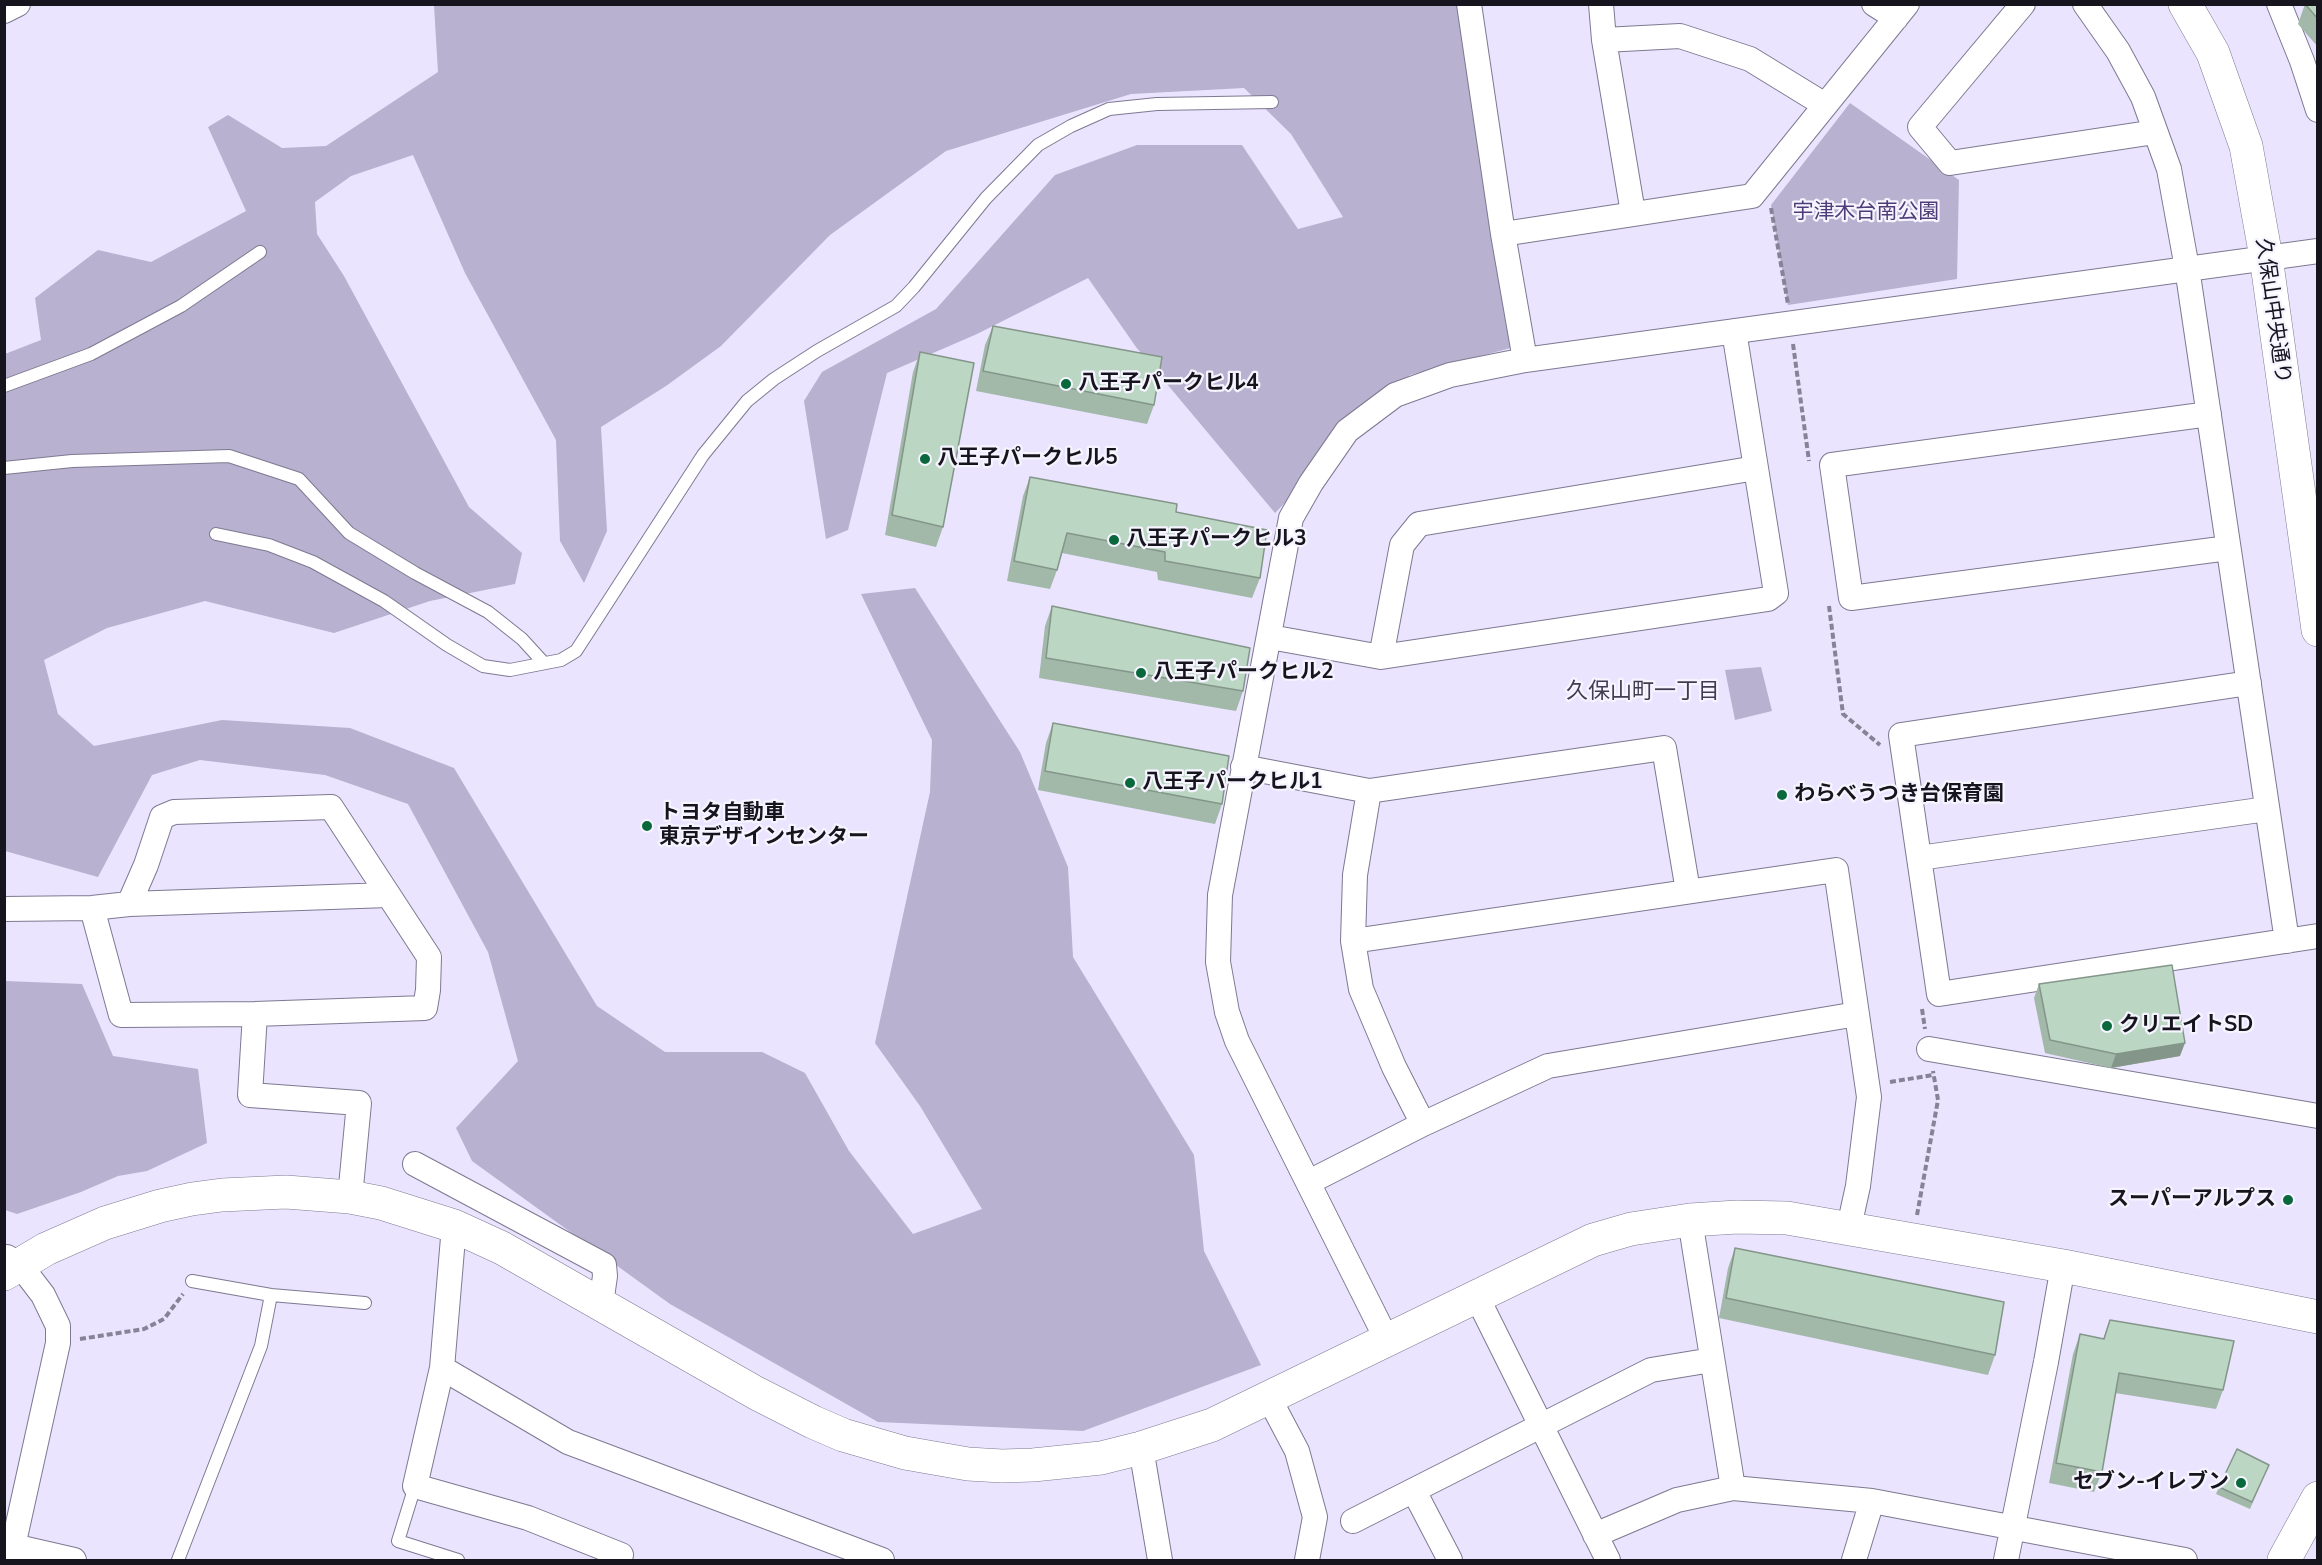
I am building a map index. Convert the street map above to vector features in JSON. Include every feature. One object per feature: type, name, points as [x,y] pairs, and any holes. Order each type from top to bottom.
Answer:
[{"type":"street","points":[[4,11],[18,4]]},
{"type":"street","points":[[1469,4],[1503,234],[1525,360]]},
{"type":"street","points":[[1601,4],[1604,40],[1633,213]]},
{"type":"street","points":[[1503,234],[1752,196],[1901,11],[1874,4]]},
{"type":"street","points":[[2023,4],[1920,127],[1950,163],[2155,132]]},
{"type":"street","points":[[2085,4],[2118,51],[2143,97],[2169,169],[2187,268],[2287,941]]},
{"type":"street","name":"久保山中央通り","points":[[2185,4],[2213,53],[2246,146],[2310,532],[2318,630]]},
{"type":"street","points":[[2279,4],[2302,61],[2318,110]]},
{"type":"street","points":[[1604,40],[1680,36],[1750,59],[1825,105]]},
{"type":"street","points":[[1387,1340],[1237,1041],[1227,1012],[1218,962],[1220,895],[1291,518],[1311,483],[1347,430],[1395,395],[1450,375],[1525,360],[2318,251]]},
{"type":"street","points":[[1270,637],[1381,657],[1768,599],[1776,592],[1734,331]]},
{"type":"street","points":[[2208,414],[1832,465],[1849,587],[1851,598],[2228,548]]},
{"type":"street","points":[[1381,657],[1402,545],[1419,524],[1756,468]]},
{"type":"street","points":[[2249,683],[1901,735],[1939,994],[2318,936]]},
{"type":"street","points":[[1243,767],[1370,791],[1664,748],[1688,891]]},
{"type":"street","points":[[1370,791],[1355,875],[1353,941],[1361,989],[1394,1067],[1423,1124]]},
{"type":"street","points":[[92,908],[121,1015],[255,1014],[425,1008],[429,957],[331,807],[174,812],[162,817],[146,865],[129,904]]},
{"type":"street","points":[[1919,858],[2267,809]]},
{"type":"street","points":[[1353,941],[1836,870],[1869,1096],[1858,1186],[1849,1227]]},
{"type":"street","points":[[4,909],[92,908],[129,904],[388,895]]},
{"type":"street","points":[[255,1014],[250,1095],[359,1103],[350,1197]]},
{"type":"street","points":[[1309,1182],[1423,1124],[1548,1066],[1857,1014]]},
{"type":"street","points":[[1929,1050],[2318,1116]]},
{"type":"street","points":[[415,1164],[604,1265],[605,1276],[601,1304]]},
{"type":"street","points":[[74,1560],[12,1553],[58,1343],[58,1326],[43,1295],[10,1265],[135,1212],[192,1199],[270,1192],[350,1197],[412,1211],[454,1226],[502,1248],[756,1393],[813,1422],[888,1449],[937,1460],[1002,1466],[1101,1458],[1141,1448],[1212,1425],[1593,1239],[1631,1229],[1690,1220],[1737,1216],[1787,1218],[1849,1227],[2063,1266],[2318,1317]]},
{"type":"street","points":[[1690,1220],[1733,1488]]},
{"type":"street","points":[[454,1226],[442,1368],[415,1486],[528,1518],[624,1559]]},
{"type":"street","points":[[2006,1560],[2063,1266]]},
{"type":"street","points":[[1476,1295],[1608,1560]]},
{"type":"street","points":[[1353,1521],[1651,1370],[1712,1359]]},
{"type":"street","points":[[442,1368],[568,1442],[882,1560]]},
{"type":"street","points":[[1269,1398],[1297,1451],[1315,1517],[1307,1560]]},
{"type":"street","points":[[1141,1448],[1160,1560]]},
{"type":"street","points":[[1595,1535],[1677,1500],[1733,1488],[1872,1501],[2185,1560]]},
{"type":"street","points":[[1414,1491],[1450,1560]]},
{"type":"street","points":[[2284,1560],[2318,1498]]},
{"type":"street","points":[[1854,1560],[1872,1501]]},
{"type":"lane","points":[[216,534],[269,545],[314,562],[384,601],[483,666],[510,670],[561,660],[576,651],[703,455],[747,401],[774,379],[817,351],[896,306],[986,198],[1038,145],[1071,126],[1109,109],[1157,104],[1272,102]]},
{"type":"lane","points":[[4,386],[92,354],[181,306],[260,252]]},
{"type":"lane","points":[[4,468],[84,460],[228,456],[299,479],[349,533],[415,573],[488,612],[522,639],[543,662]]},
{"type":"lane","points":[[192,1281],[271,1295],[365,1302]]},
{"type":"lane","points":[[178,1560],[261,1346],[271,1295]]},
{"type":"lane","points":[[415,1486],[398,1541],[458,1560]]},
{"type":"path","points":[[1867,1086],[1934,1075]]},
{"type":"path","points":[[58,1343],[144,1329],[164,1319],[192,1281]]},
{"type":"green space","points":[[434,5],[1461,5],[1518,346],[1410,375],[1275,513],[1136,347],[1088,278],[977,334],[887,373],[848,530],[826,539],[804,401],[822,372],[936,309],[1055,175],[1137,145],[1242,145],[1298,229],[1343,217],[1291,134],[1244,88],[1131,94],[946,151],[830,235],[721,346],[666,386],[601,427],[607,531],[584,583],[560,541],[556,440],[465,273],[413,155],[351,176],[315,202],[317,234],[344,276],[469,507],[522,553],[515,584],[430,601],[334,633],[205,601],[107,628],[44,660],[58,714],[94,746],[222,720],[350,728],[454,768],[597,1006],[665,1052],[762,1052],[805,1073],[849,1151],[913,1234],[982,1209],[920,1106],[875,1043],[930,792],[932,740],[861,594],[915,588],[1020,752],[1068,867],[1073,957],[1194,1155],[1204,1251],[1261,1365],[1083,1431],[878,1422],[670,1304],[472,1161],[456,1128],[518,1061],[488,952],[408,804],[325,775],[200,760],[152,775],[98,877],[5,851],[5,354],[41,340],[35,298],[98,250],[151,262],[246,211],[208,127],[228,115],[282,148],[326,146],[438,72]]},
{"type":"green space","name":"宇津木台南公園","points":[[1850,103],[1959,180],[1957,279],[1788,305],[1771,205]]},
{"type":"green space","points":[[1761,667],[1772,711],[1735,720],[1725,670]]},
{"type":"green space","points":[[5,981],[82,984],[113,1056],[198,1069],[207,1143],[147,1171],[118,1176],[81,1192],[17,1214],[5,1210]]},
{"type":"building","points":[[2305,4],[2318,4],[2318,19]]},
{"type":"building","points":[[993,326],[1162,357],[1154,405],[983,371]]},
{"type":"building","name":"八王子パークヒル5","points":[[920,352],[974,363],[943,527],[892,515]]},
{"type":"building","name":"八王子パークヒル3","points":[[1030,477],[1177,504],[1176,512],[1267,530],[1260,578],[1165,561],[1165,552],[1067,533],[1057,570],[1014,561]]},
{"type":"building","points":[[1052,606],[1250,648],[1243,691],[1046,658]]},
{"type":"building","points":[[1053,723],[1229,756],[1222,804],[1045,771]]},
{"type":"building","name":"クリエイトSD","points":[[2172,965],[2185,1043],[2116,1054],[2050,1040],[2039,984]]},
{"type":"building","points":[[1735,1248],[2004,1302],[1995,1355],[1726,1298]]},
{"type":"building","points":[[2110,1320],[2234,1341],[2223,1390],[2119,1373],[2102,1472],[2056,1463],[2080,1334],[2104,1339]]},
{"type":"building","name":"セブン-イレブン","points":[[2237,1449],[2269,1465],[2252,1502],[2219,1487]]},
{"type":"place","name":"八王子パークヒル4","points":[[1066,384]]},
{"type":"place","name":"八王子パークヒル5","points":[[925,459]]},
{"type":"place","name":"八王子パークヒル3","points":[[1114,540]]},
{"type":"place","name":"八王子パークヒル2","points":[[1141,673]]},
{"type":"place","name":"八王子パークヒル1","points":[[1130,783]]},
{"type":"place","name":"わらべうつき台保育園","points":[[1782,795]]},
{"type":"place","name":"トヨタ自動車 東京デザインセンター","points":[[647,826]]},
{"type":"place","name":"クリエイトSD","points":[[2107,1026]]},
{"type":"place","name":"スーパーアルプス","points":[[2288,1200]]},
{"type":"place","name":"セブン-イレブン","points":[[2241,1483]]},
{"type":"district","name":"久保山町一丁目","points":[[1643,693]]}]
